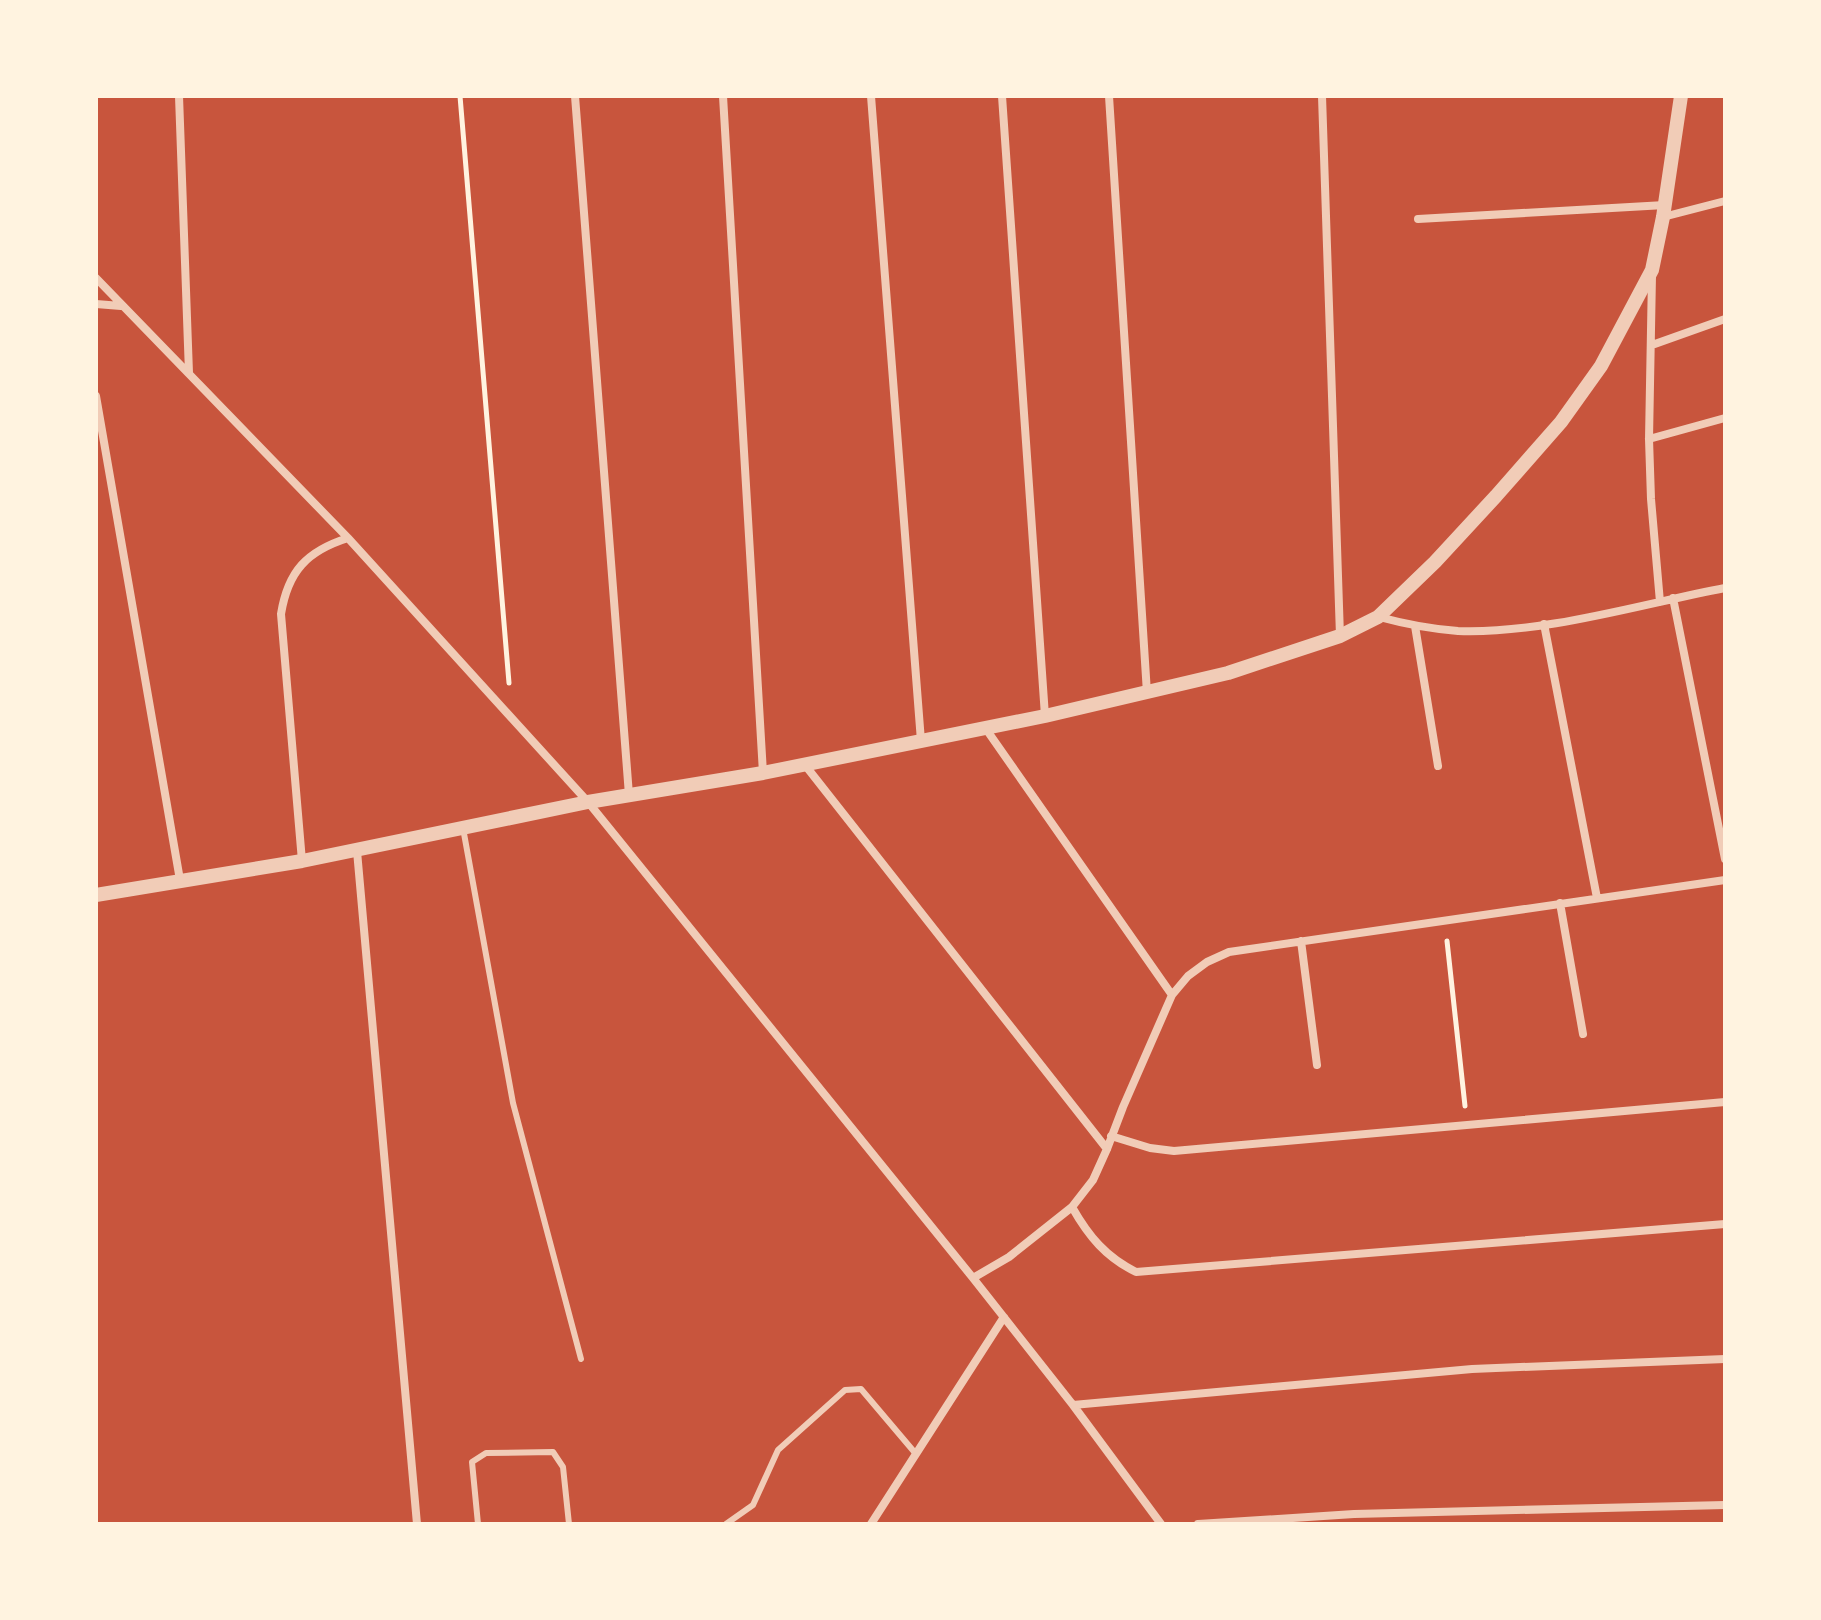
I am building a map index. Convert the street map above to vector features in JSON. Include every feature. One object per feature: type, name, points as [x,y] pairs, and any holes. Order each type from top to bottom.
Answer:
[{"type":"street","points":[[179,96],[189,374]]},
{"type":"street","points":[[575,96],[629,795]]},
{"type":"street","points":[[723,96],[763,773]]},
{"type":"street","points":[[871,96],[921,742]]},
{"type":"street","points":[[1002,96],[1045,716]]},
{"type":"street","points":[[1109,96],[1147,694]]},
{"type":"street","points":[[1322,96],[1340,636]]},
{"type":"street","points":[[1660,602],[1649,439],[1652,270],[1681,96]]},
{"type":"street","points":[[1418,219],[1664,211],[1725,201]]},
{"type":"street","points":[[96,895],[357,851],[588,802],[763,773],[986,729],[1228,673],[1340,636],[1378,617],[1435,562],[1561,422],[1601,366],[1652,270]]},
{"type":"street","points":[[96,278],[348,538],[588,802],[1004,1317],[1161,1524]]},
{"type":"street","points":[[96,304],[122,306]]},
{"type":"street","points":[[1652,345],[1725,319]]},
{"type":"street","points":[[96,396],[180,880]]},
{"type":"street","points":[[1649,439],[1725,418]]},
{"type":"street","points":[[302,861],[281,614],[285,593],[294,573],[309,557],[328,545],[348,538]]},
{"type":"street","points":[[1378,617],[1415,626],[1458,631],[1501,630],[1725,588]]},
{"type":"street","points":[[1673,598],[1725,859]]},
{"type":"street","points":[[1544,624],[1597,898]]},
{"type":"street","points":[[1415,626],[1438,766]]},
{"type":"street","points":[[986,729],[1172,995]]},
{"type":"street","points":[[805,765],[1107,1149]]},
{"type":"street","points":[[357,851],[417,1524]]},
{"type":"street","points":[[973,1278],[1009,1257],[1072,1207],[1093,1180],[1172,995],[1188,976],[1207,962],[1229,952],[1725,880]]},
{"type":"street","points":[[1560,903],[1583,1034]]},
{"type":"street","points":[[1301,941],[1317,1065]]},
{"type":"street","points":[[1111,1136],[1150,1148],[1174,1151],[1725,1102]]},
{"type":"street","points":[[1072,1207],[1097,1245],[1115,1262],[1136,1272],[1725,1224]]},
{"type":"street","points":[[871,1524],[1004,1317]]},
{"type":"street","points":[[1073,1405],[1472,1369],[1725,1359]]},
{"type":"street","points":[[1198,1524],[1354,1514],[1725,1505]]},
{"type":"lane","points":[[463,828],[513,1103],[581,1359]]},
{"type":"lane","points":[[726,1524],[753,1505],[778,1450],[845,1390],[861,1389],[916,1454]]},
{"type":"lane","points":[[478,1524],[472,1462],[486,1453],[553,1452],[563,1467],[569,1524]]},
{"type":"path","points":[[460,96],[512,716]]},
{"type":"path","points":[[1444,920],[1467,1125]]}]
